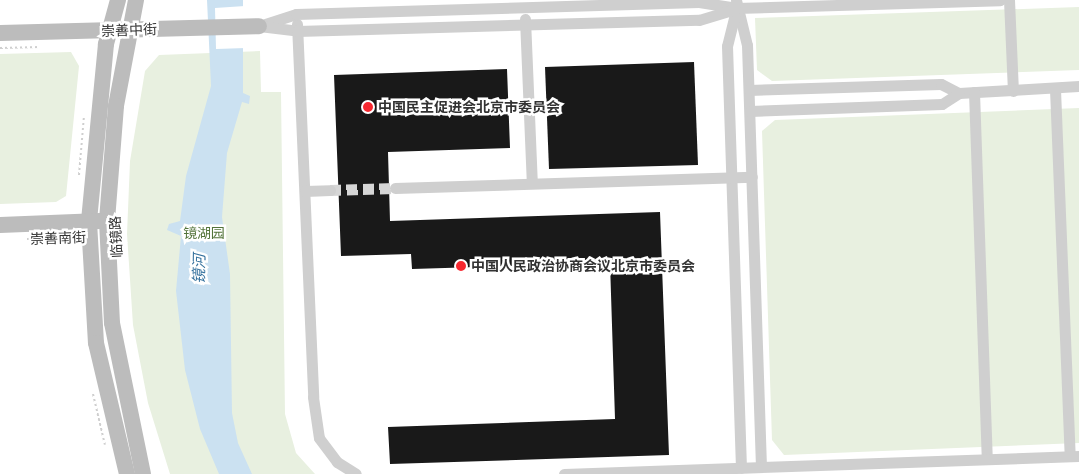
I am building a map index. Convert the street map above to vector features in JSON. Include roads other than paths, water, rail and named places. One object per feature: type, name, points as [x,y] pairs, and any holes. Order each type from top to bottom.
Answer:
[{"type":"street","name":"临镜路","points":[[118,0],[111,31],[92,161],[89,229],[96,343],[126,474]]},
{"type":"street","name":"临镜路","points":[[136,0],[116,106],[107,221],[112,323],[143,474]]},
{"type":"street","points":[[259,26],[296,14],[474,4],[524,8],[699,2],[736,4],[1000,0]]},
{"type":"street","points":[[1009,0],[1013,91]]},
{"type":"street","points":[[474,4],[474,26]]},
{"type":"street","points":[[259,26],[298,31],[699,20],[736,4]]},
{"type":"street","points":[[736,4],[747,45],[761,467]]},
{"type":"street","points":[[736,4],[727,46],[741,468]]},
{"type":"street","points":[[524,8],[532,183]]},
{"type":"street","points":[[296,14],[306,191],[309,328],[319,438],[337,462],[356,474]]},
{"type":"street","name":"崇善中街","points":[[0,33],[259,26]]},
{"type":"street","points":[[749,90],[941,84],[959,93]]},
{"type":"street","points":[[564,474],[1075,456],[1055,89]]},
{"type":"street","points":[[750,111],[942,104],[959,93],[1077,89]]},
{"type":"street","points":[[974,92],[987,459]]},
{"type":"street","points":[[395,188],[752,176]]},
{"type":"street","points":[[306,191],[330,190]]},
{"type":"street","points":[[89,229],[107,221]]},
{"type":"street","name":"崇善南街","points":[[0,225],[89,229]]},
{"type":"water","name":"镜河","points":[[207,0],[243,0],[243,93],[250,96],[249,104],[242,102],[227,153],[222,217],[230,274],[232,413],[238,443],[252,474],[219,474],[200,429],[185,370],[176,291],[181,236],[167,230],[169,224],[180,221],[186,176],[211,86]]},
{"type":"tunnel","points":[[330,190],[395,188]]},
{"type":"place","name":"中国民主促进会北京市委员会","points":[[368,107]]},
{"type":"place","name":"中国人民政治协商会议北京市委员会","points":[[461,266]]},
{"type":"park label","name":"镜湖园","points":[[204,233]]}]
